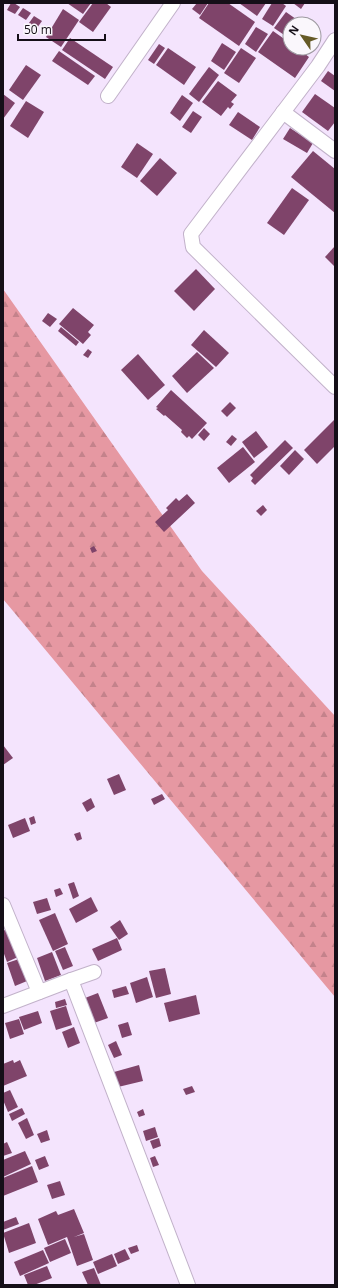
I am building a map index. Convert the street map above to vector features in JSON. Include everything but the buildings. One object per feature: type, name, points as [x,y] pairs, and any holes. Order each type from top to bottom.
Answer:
[{"type":"street","points":[[108,96],[173,3]]},
{"type":"street","points":[[335,40],[318,66],[191,234],[193,247],[335,387]]},
{"type":"street","points":[[283,112],[335,151]]},
{"type":"street","points":[[3,905],[39,992]]},
{"type":"street","points":[[3,1006],[94,972]]},
{"type":"street","points":[[71,980],[188,1285]]},
{"type":"green space","points":[[3,289],[202,571],[335,716],[335,997],[3,599]]}]
